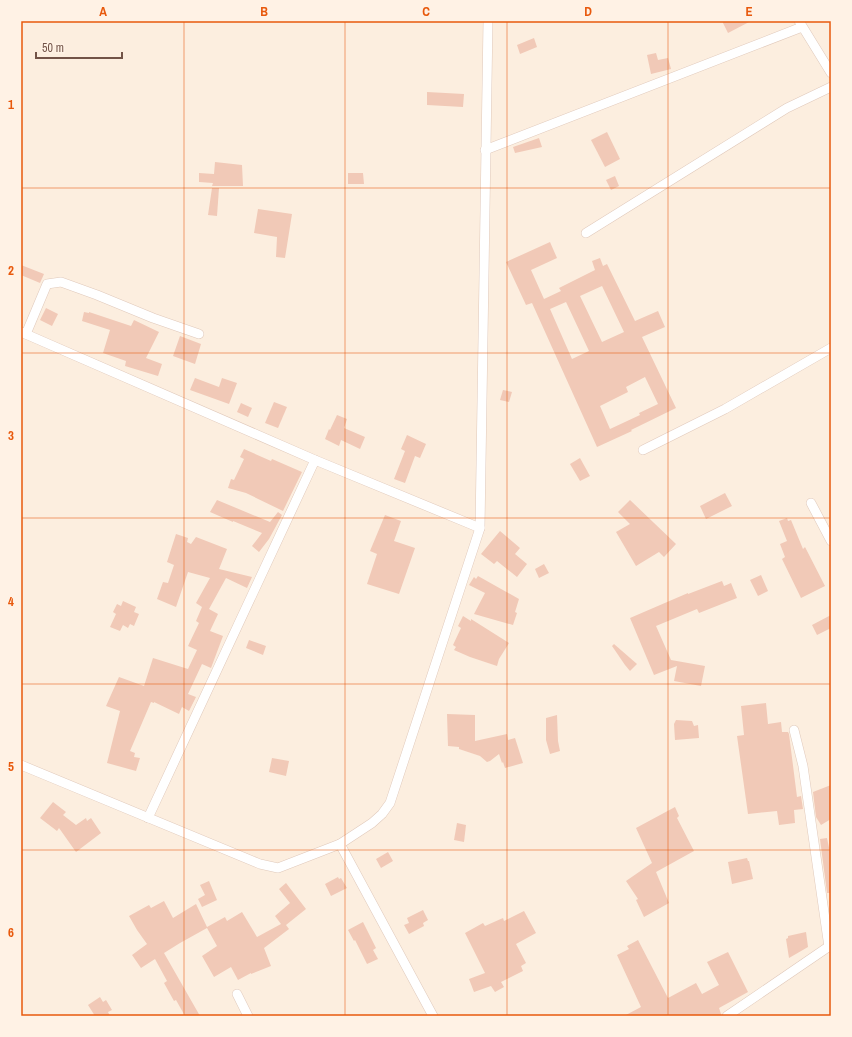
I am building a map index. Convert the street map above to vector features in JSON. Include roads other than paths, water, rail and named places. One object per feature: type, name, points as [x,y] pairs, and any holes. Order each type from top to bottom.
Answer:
[{"type":"street","points":[[21,765],[260,864],[278,868],[340,844],[377,819],[390,802],[480,528],[488,21]]},
{"type":"street","points":[[485,150],[801,24],[831,73]]},
{"type":"street","points":[[586,233],[787,108],[831,87]]},
{"type":"street","points":[[199,334],[153,318],[61,282],[47,284],[23,333],[315,460],[480,528]]},
{"type":"street","points":[[643,450],[725,409],[831,348]]},
{"type":"street","points":[[148,818],[315,460]]},
{"type":"street","points":[[811,503],[831,541]]},
{"type":"street","points":[[727,1016],[830,946],[803,766],[794,730]]},
{"type":"street","points":[[340,844],[433,1016]]},
{"type":"street","points":[[237,994],[248,1016]]}]
